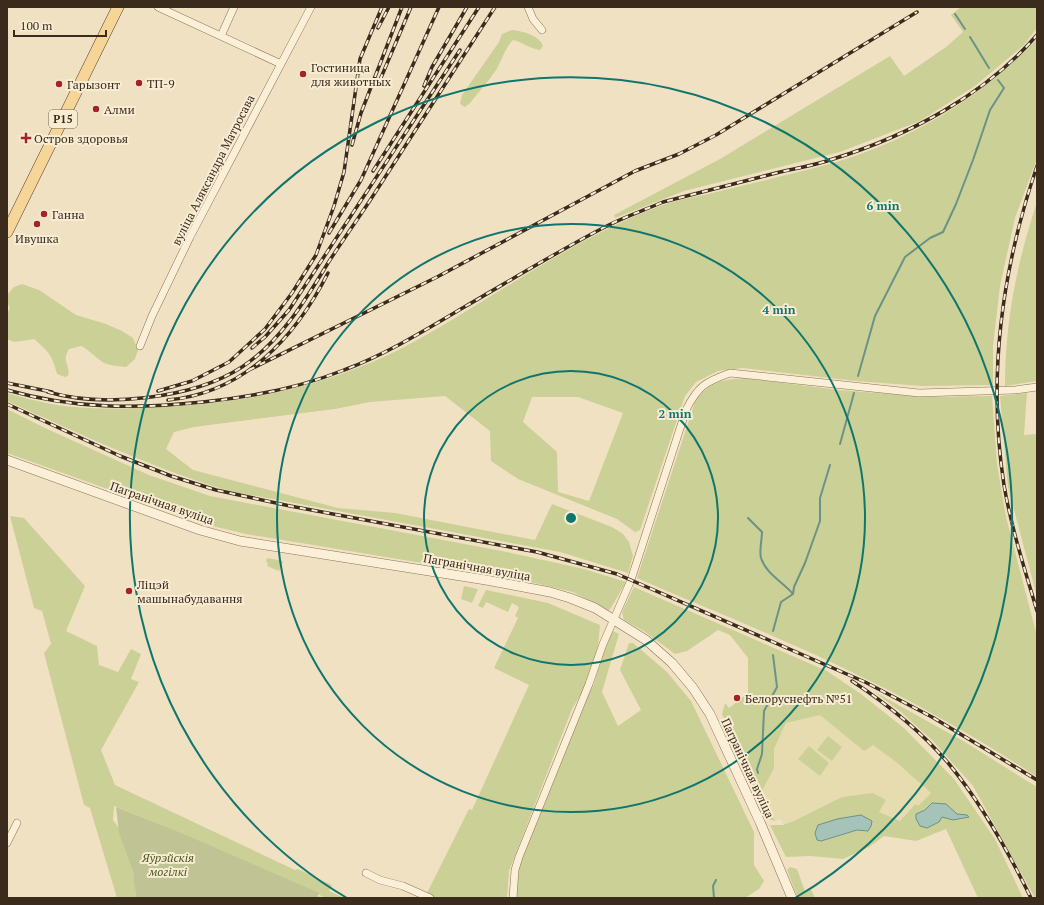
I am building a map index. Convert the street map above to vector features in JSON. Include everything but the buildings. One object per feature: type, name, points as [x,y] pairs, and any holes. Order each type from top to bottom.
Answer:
[{"type":"main road","name":"Р15","points":[[7,232],[118,7]]},
{"type":"street","points":[[158,7],[280,64]]},
{"type":"street","points":[[221,36],[234,7]]},
{"type":"street","name":"вуліца Аляксандра Матросава","points":[[140,346],[152,316],[190,236],[311,7]]},
{"type":"street","points":[[528,7],[533,19],[542,30]]},
{"type":"street","points":[[513,898],[515,870],[519,857],[631,580],[686,410],[693,396],[707,382],[730,373],[919,393],[996,390],[1037,386]]},
{"type":"street","name":"Пагранічная вуліца","points":[[7,460],[200,530],[240,541],[486,580],[550,592],[576,600],[614,620],[646,640],[672,663],[693,688],[710,714],[760,822],[792,898]]},
{"type":"street","points":[[7,843],[17,823]]},
{"type":"street","points":[[366,873],[380,880],[403,886],[430,898]]},
{"type":"shaded area","points":[[820,715],[864,750],[873,745],[896,762],[931,793],[918,807],[914,804],[900,821],[879,812],[796,820],[783,825],[781,819],[775,821],[761,793],[774,768],[774,749],[786,723]]},
{"type":"green space","points":[[961,7],[1037,7],[1037,28],[1024,45],[975,86],[920,121],[840,152],[684,191],[615,218],[614,215],[720,159],[890,56],[904,76],[946,47],[963,32],[951,15]]},
{"type":"green space","points":[[512,30],[534,36],[543,46],[540,50],[513,40],[496,70],[470,103],[465,107],[460,104],[462,95],[499,42],[502,34]]},
{"type":"green space","points":[[1037,39],[1037,159],[1015,218],[1000,286],[993,346],[993,385],[921,386],[856,381],[743,368],[718,371],[696,382],[685,396],[640,530],[635,532],[617,519],[518,479],[491,461],[490,431],[445,396],[370,402],[335,409],[194,427],[174,432],[166,449],[193,470],[338,508],[395,513],[535,540],[552,504],[612,527],[623,534],[629,542],[633,556],[628,573],[560,552],[229,491],[144,461],[7,401],[7,393],[61,406],[82,408],[171,407],[208,404],[280,392],[350,371],[384,357],[417,340],[568,250],[630,218],[675,201],[833,163],[862,154],[890,142],[917,129],[969,98],[1016,60]],"holes":[[[532,397],[578,397],[623,413],[589,501],[558,492],[557,452],[523,422]]]},
{"type":"green space","points":[[1037,202],[1037,381],[1005,386],[1007,339],[1014,292],[1018,270]]},
{"type":"green space","points":[[22,284],[39,290],[76,315],[106,324],[133,338],[138,350],[135,359],[126,367],[110,365],[104,363],[81,346],[69,349],[67,353],[66,360],[69,372],[68,376],[65,377],[57,374],[49,354],[34,339],[14,342],[7,339],[7,314],[10,308],[7,302],[7,295],[14,287]]},
{"type":"green space","points":[[745,378],[839,390],[927,397],[992,396],[997,464],[1006,517],[1037,636],[1037,777],[955,726],[870,681],[783,641],[637,578],[696,399],[707,388],[718,382]]},
{"type":"green space","points":[[1027,393],[1024,435],[1037,434],[1037,597],[1008,487],[1000,396]]},
{"type":"green space","points":[[7,409],[45,428],[149,475],[210,496],[507,552],[584,569],[626,582],[609,611],[573,592],[513,578],[246,534],[208,525],[7,453]]},
{"type":"green space","points":[[10,516],[24,518],[85,586],[66,631],[97,646],[99,665],[118,672],[131,649],[141,654],[131,679],[139,682],[101,750],[115,785],[295,870],[298,869],[332,885],[329,891],[344,898],[310,898],[311,896],[324,897],[175,830],[114,806],[113,820],[124,835],[146,898],[117,898],[90,808],[84,805],[44,653],[51,644],[42,611],[34,608]]},
{"type":"green space","points":[[267,558],[283,561],[279,571],[267,566]]},
{"type":"green space","points":[[464,586],[478,589],[472,603],[461,599]]},
{"type":"green space","points":[[634,587],[827,671],[861,694],[904,728],[954,779],[995,839],[1023,898],[978,898],[946,829],[916,841],[884,836],[869,847],[843,859],[810,856],[786,857],[770,825],[783,825],[796,820],[842,797],[873,793],[886,800],[879,812],[900,821],[915,804],[918,806],[931,793],[896,762],[873,745],[864,751],[820,715],[786,723],[774,749],[774,768],[761,793],[775,821],[767,819],[735,752],[735,740],[722,714],[725,703],[729,708],[748,693],[748,658],[730,635],[718,630],[687,651],[675,654],[644,631],[624,620],[622,612]],"holes":[[[932,803],[946,804],[957,815],[966,815],[942,817],[916,814],[925,810]],[[818,825],[868,831],[857,830],[821,841]]]},
{"type":"green space","points":[[486,590],[548,603],[600,625],[598,646],[587,684],[572,709],[509,871],[507,898],[436,898],[427,893],[469,809],[472,810],[529,685],[494,668],[518,618],[515,616],[519,607],[512,603],[508,612],[486,602],[483,608],[478,606]]},
{"type":"green space","points":[[613,631],[619,634],[602,692],[618,726],[641,710],[620,670],[629,643],[633,643],[667,672],[691,701],[754,832],[754,865],[764,881],[759,889],[745,898],[512,898],[515,872],[578,715],[594,684],[606,644]]},
{"type":"green space","points":[[873,691],[965,742],[1037,787],[1037,898],[1035,898],[973,786],[933,741],[901,712]]},
{"type":"green space","points":[[828,736],[842,747],[832,761],[817,750]]},
{"type":"green space","points":[[809,746],[829,763],[820,776],[798,759]]},
{"type":"green space","name":"Яўрэйскія могілкі","points":[[116,807],[175,830],[319,893],[317,898],[137,898],[134,874],[119,833]]},
{"type":"green space","points":[[790,867],[797,869],[805,891],[811,889],[815,898],[798,898],[787,870]]},
{"type":"water","points":[[932,803],[946,804],[957,814],[967,815],[969,817],[953,820],[942,817],[939,822],[927,828],[920,826],[916,819],[916,814],[925,810]]},
{"type":"water","points":[[861,815],[872,821],[868,831],[857,830],[821,841],[817,840],[815,833],[818,825],[837,819]]},
{"type":"waterway","points":[[955,14],[965,29]]},
{"type":"waterway","points":[[970,37],[989,68]]},
{"type":"waterway","points":[[858,376],[875,316],[905,257],[930,238],[943,232],[956,204],[973,160],[990,110],[1004,88],[998,80]]},
{"type":"waterway","points":[[840,444],[854,393]]},
{"type":"waterway","points":[[773,631],[781,602],[793,594],[794,587],[805,563],[820,521],[820,498],[830,465]]},
{"type":"waterway","points":[[748,518],[762,532],[760,552],[763,564],[793,594]]},
{"type":"waterway","points":[[758,773],[757,769],[762,754],[764,711],[777,687],[773,655]]},
{"type":"waterway","points":[[714,898],[713,886],[716,880]]},
{"type":"railway","points":[[158,391],[192,381],[229,362],[265,329],[292,293],[316,255],[334,206],[344,172],[360,59],[382,7]]},
{"type":"railway","points":[[378,28],[389,7]]},
{"type":"railway","points":[[352,145],[361,113],[402,7]]},
{"type":"railway","points":[[380,80],[411,7]]},
{"type":"railway","points":[[329,233],[361,180],[439,7]]},
{"type":"railway","points":[[424,86],[432,67],[467,7]]},
{"type":"railway","points":[[373,171],[479,7]]},
{"type":"railway","points":[[48,392],[70,397],[95,399],[121,400],[147,398],[199,387],[222,378],[256,357],[280,333],[301,306],[495,7]]},
{"type":"railway","points":[[249,370],[437,277],[635,171],[679,154],[716,135],[917,12]]},
{"type":"railway","points":[[7,390],[56,401],[81,404],[105,406],[153,406],[203,402],[239,397],[275,391],[310,382],[360,364],[391,349],[533,267],[624,218],[663,202],[827,161],[861,150],[917,125],[944,111],[969,95],[1016,57],[1037,35]]},
{"type":"railway","points":[[252,348],[265,337],[289,310],[460,50]]},
{"type":"railway","points":[[1037,166],[1025,205],[1007,283],[1001,323],[997,404],[999,444],[1010,517],[1037,611]]},
{"type":"railway","points":[[168,400],[195,395],[220,386],[243,374],[264,358],[283,340],[300,319],[315,297],[328,273]]},
{"type":"railway","points":[[7,383],[52,392]]},
{"type":"railway","points":[[7,404],[120,456],[171,476],[216,490],[290,506],[537,552],[617,574],[865,682],[932,717],[1037,780]]},
{"type":"railway","points":[[852,681],[904,719],[939,752],[949,764],[994,828],[1031,898]]},
{"type":"place","name":"Гостиница для животных","points":[[303,74]]},
{"type":"place","name":"ТП-9","points":[[139,83]]},
{"type":"place","name":"Гарызонт","points":[[59,84]]},
{"type":"place","name":"Алми","points":[[96,109]]},
{"type":"place","name":"Остров здоровья","points":[[26,138]]},
{"type":"place","name":"Ганна","points":[[44,214]]},
{"type":"place","name":"Ивушка","points":[[37,224]]},
{"type":"place","name":"Ліцэй машынабудавання","points":[[129,591]]},
{"type":"place","name":"Белоруснефть №51","points":[[737,698]]}]
